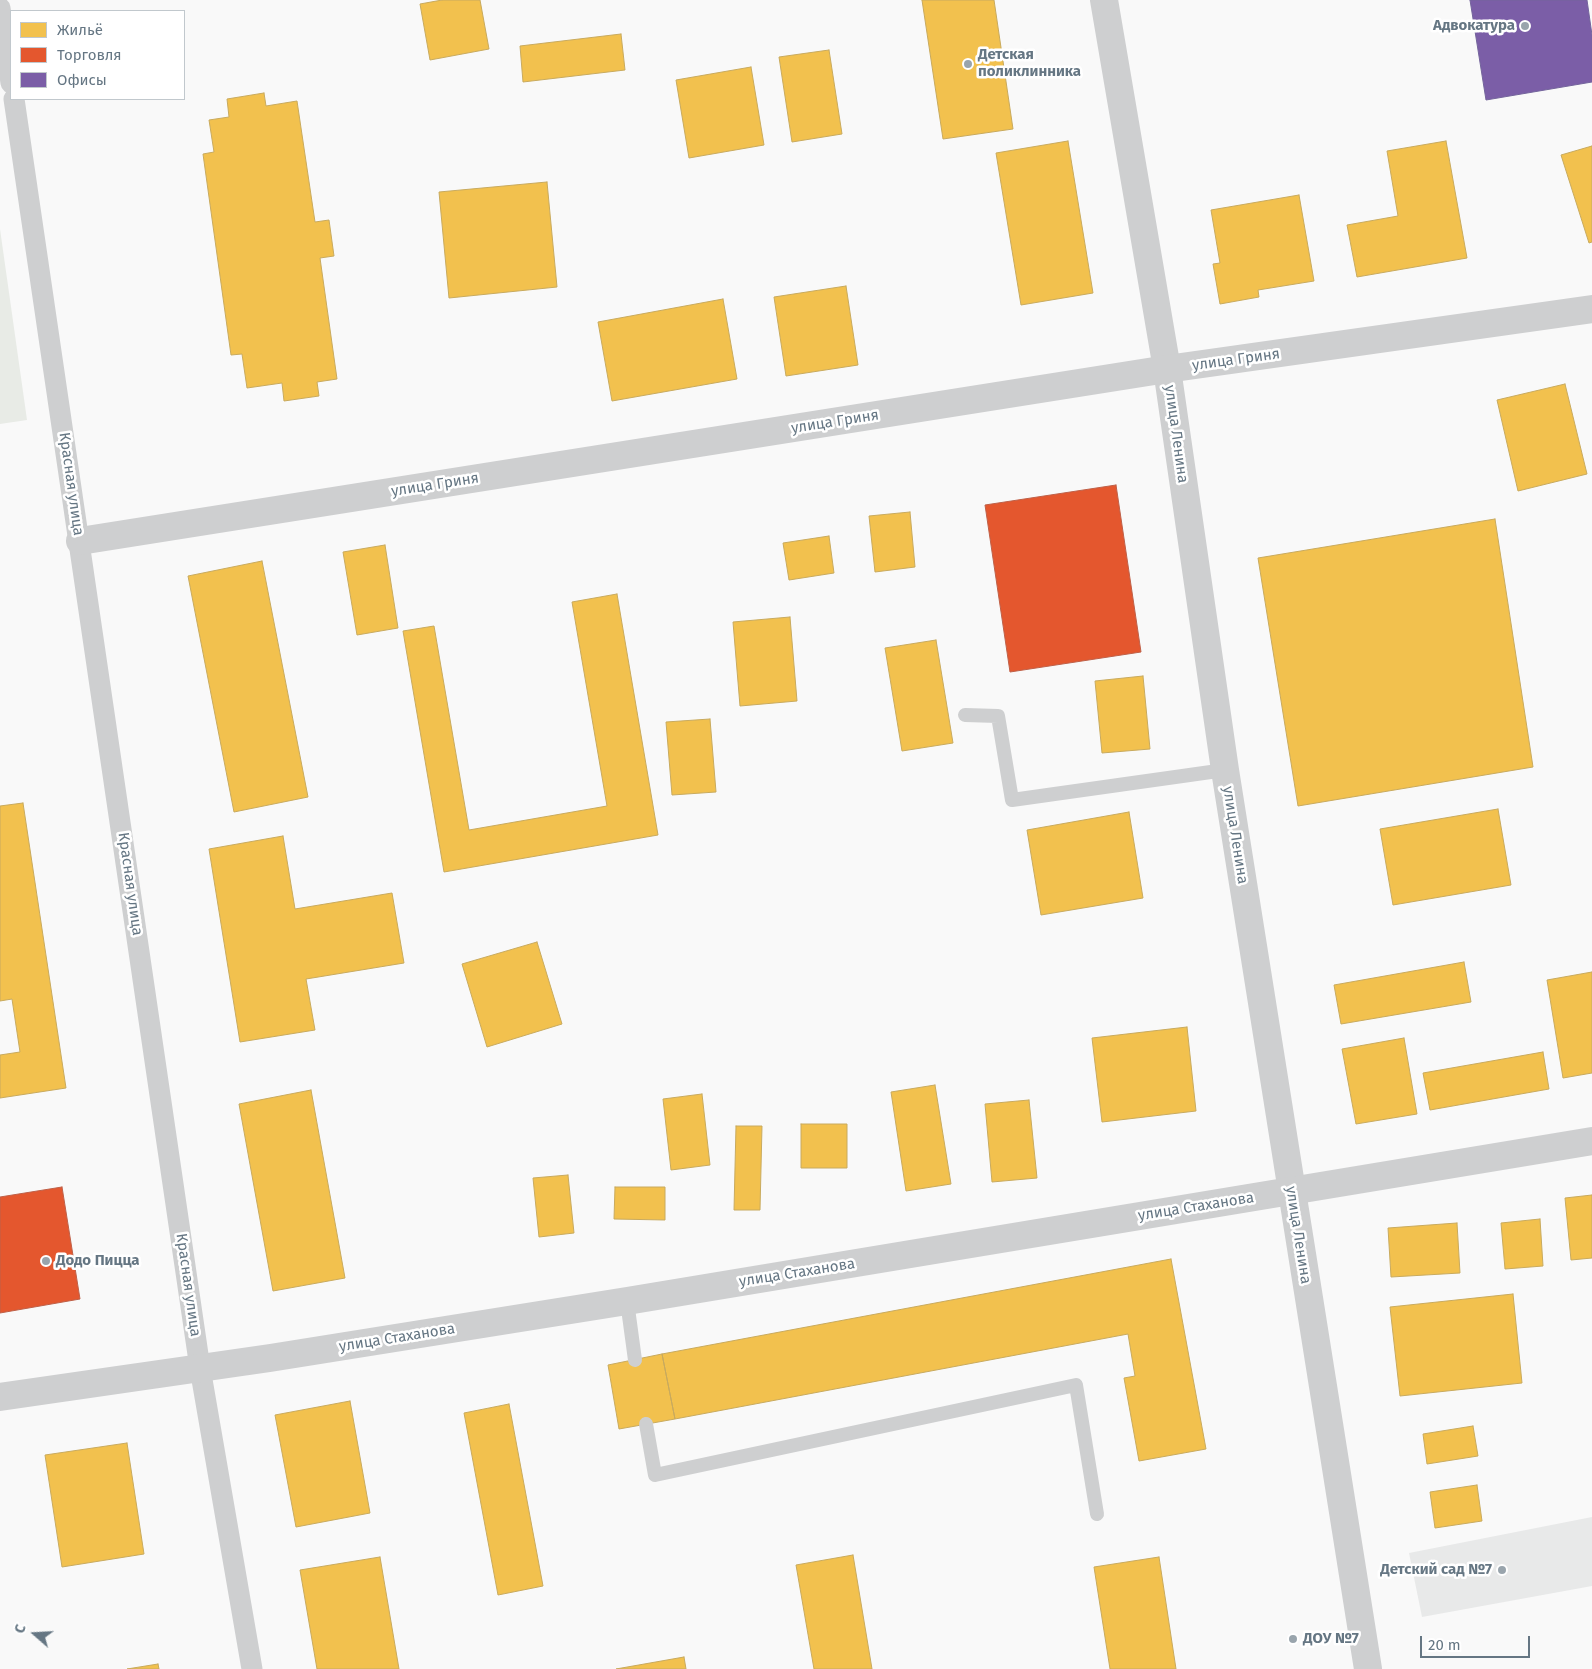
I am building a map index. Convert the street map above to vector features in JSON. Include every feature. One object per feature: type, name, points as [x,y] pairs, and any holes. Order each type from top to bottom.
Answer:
[{"type":"street","name":"улица Ленина","points":[[1104,0],[1167,369],[1225,770],[1368,1669]]},
{"type":"street","points":[[0,8],[10,76]]},
{"type":"street","name":"Красная улица","points":[[14,100],[200,1368],[252,1669]]},
{"type":"street","name":"улица Гриня","points":[[80,541],[1167,369],[1592,309]]},
{"type":"street","name":"улица Стаханова","points":[[0,1397],[270,1358],[627,1301],[1592,1141]]},
{"type":"lane","points":[[966,715],[998,716],[1012,800],[1225,770]]},
{"type":"lane","points":[[627,1301],[635,1360]]},
{"type":"lane","points":[[646,1424],[655,1475],[1076,1385],[1097,1514]]},
{"type":"shaded area","points":[[0,229],[27,420],[0,424]]},
{"type":"shaded area","name":"Детский сад №7","points":[[1592,1517],[1592,1586],[1422,1617],[1409,1553]]},
{"type":"building: Жильё","points":[[442,0],[480,0],[489,49],[430,60],[420,4]]},
{"type":"building: Жильё","name":"Детская поликлинника","points":[[922,0],[994,0],[1013,129],[943,139]]},
{"type":"building: Жильё","points":[[621,34],[625,70],[523,82],[520,46]]},
{"type":"building: Жильё","points":[[829,50],[842,134],[792,142],[779,57]]},
{"type":"building: Жильё","points":[[751,67],[764,145],[689,158],[676,80]]},
{"type":"building: Жильё","points":[[264,93],[266,106],[297,101],[315,222],[329,220],[334,256],[320,258],[337,379],[317,382],[319,396],[284,401],[282,383],[247,388],[242,354],[231,355],[203,154],[214,152],[209,120],[229,117],[227,99]]},
{"type":"building: Жильё","points":[[1068,141],[1093,293],[1021,305],[996,153]]},
{"type":"building: Жильё","points":[[1446,141],[1467,258],[1357,277],[1347,225],[1398,216],[1387,151]]},
{"type":"building: Жильё","points":[[1592,146],[1592,242],[1589,243],[1561,155]]},
{"type":"building: Жильё","points":[[547,182],[557,287],[449,298],[439,192]]},
{"type":"building: Жильё","points":[[1299,195],[1314,281],[1258,290],[1259,297],[1220,304],[1213,264],[1220,263],[1211,210]]},
{"type":"building: Жильё","points":[[846,286],[858,365],[786,376],[774,297]]},
{"type":"building: Жильё","points":[[723,299],[737,379],[612,401],[598,322]]},
{"type":"building: Жильё","points":[[1565,384],[1587,474],[1518,491],[1497,400]]},
{"type":"building: Жильё","points":[[910,512],[915,567],[875,572],[869,516]]},
{"type":"building: Жильё","points":[[1495,519],[1533,767],[1298,806],[1258,558]]},
{"type":"building: Жильё","points":[[829,536],[834,573],[789,580],[783,543]]},
{"type":"building: Жильё","points":[[385,545],[398,628],[357,635],[343,552]]},
{"type":"building: Жильё","points":[[262,561],[308,797],[234,812],[188,576]]},
{"type":"building: Жильё","points":[[617,594],[658,835],[444,872],[403,631],[434,626],[469,830],[607,806],[572,602]]},
{"type":"building: Жильё","points":[[790,617],[797,701],[740,706],[733,622]]},
{"type":"building: Жильё","points":[[936,640],[953,743],[902,751],[885,648]]},
{"type":"building: Жильё","points":[[1143,676],[1150,749],[1102,753],[1095,681]]},
{"type":"building: Жильё","points":[[710,719],[716,792],[672,795],[666,722]]},
{"type":"building: Жильё","points":[[23,803],[66,1088],[0,1098],[0,1055],[20,1052],[12,999],[0,1001],[0,806]]},
{"type":"building: Жильё","points":[[1498,809],[1511,885],[1393,905],[1380,829]]},
{"type":"building: Жильё","points":[[1129,812],[1143,898],[1041,915],[1027,830]]},
{"type":"building: Жильё","points":[[283,836],[295,909],[392,893],[404,963],[306,979],[315,1030],[240,1042],[209,849]]},
{"type":"building: Жильё","points":[[537,942],[562,1024],[487,1047],[462,964]]},
{"type":"building: Жильё","points":[[1464,962],[1471,1002],[1341,1024],[1334,985]]},
{"type":"building: Жильё","points":[[1592,972],[1592,1073],[1563,1078],[1547,980]]},
{"type":"building: Жильё","points":[[1187,1027],[1196,1111],[1102,1122],[1092,1038]]},
{"type":"building: Жильё","points":[[1404,1038],[1417,1114],[1356,1124],[1342,1049]]},
{"type":"building: Жильё","points":[[1543,1052],[1549,1089],[1430,1110],[1423,1073]]},
{"type":"building: Жильё","points":[[935,1085],[951,1184],[906,1191],[891,1092]]},
{"type":"building: Жильё","points":[[311,1090],[345,1278],[273,1291],[239,1104]]},
{"type":"building: Жильё","points":[[702,1094],[710,1165],[671,1170],[663,1099]]},
{"type":"building: Жильё","points":[[1029,1100],[1037,1178],[992,1182],[985,1104]]},
{"type":"building: Жильё","points":[[801,1124],[847,1124],[847,1168],[801,1168]]},
{"type":"building: Жильё","points":[[736,1126],[762,1126],[760,1210],[734,1210]]},
{"type":"building: Жильё","points":[[568,1175],[574,1233],[539,1237],[533,1178]]},
{"type":"building: Жильё","points":[[615,1187],[665,1187],[665,1220],[614,1219]]},
{"type":"building: Жильё","points":[[1592,1195],[1592,1258],[1571,1260],[1565,1198]]},
{"type":"building: Жильё","points":[[1540,1219],[1543,1266],[1505,1269],[1501,1223]]},
{"type":"building: Жильё","points":[[1457,1223],[1460,1273],[1391,1277],[1388,1228]]},
{"type":"building: Жильё","points":[[1171,1259],[1206,1449],[1139,1461],[1124,1378],[1135,1376],[1128,1334],[675,1419],[662,1354]]},
{"type":"building: Жильё","points":[[1513,1294],[1522,1383],[1400,1396],[1390,1307]]},
{"type":"building: Жильё","points":[[662,1354],[675,1419],[619,1429],[608,1365]]},
{"type":"building: Жильё","points":[[350,1401],[370,1513],[296,1527],[275,1415]]},
{"type":"building: Жильё","points":[[509,1404],[543,1586],[498,1595],[464,1413]]},
{"type":"building: Жильё","points":[[1473,1426],[1478,1456],[1427,1464],[1423,1434]]},
{"type":"building: Жильё","points":[[127,1443],[144,1554],[62,1567],[45,1455]]},
{"type":"building: Жильё","points":[[1477,1485],[1482,1521],[1435,1528],[1430,1492]]},
{"type":"building: Жильё","points":[[853,1555],[872,1669],[814,1669],[796,1565]]},
{"type":"building: Жильё","points":[[380,1557],[399,1669],[317,1669],[300,1570]]},
{"type":"building: Жильё","points":[[1159,1557],[1176,1669],[1110,1669],[1094,1567]]},
{"type":"building: Жильё","points":[[684,1657],[686,1669],[616,1669]]},
{"type":"building: Жильё","points":[[158,1664],[159,1669],[127,1669]]},
{"type":"building: Торговля","points":[[1116,485],[1141,652],[1010,672],[985,505]]},
{"type":"building: Торговля","points":[[62,1187],[80,1299],[0,1313],[0,1197]]},
{"type":"building: Офисы","points":[[1470,0],[1587,0],[1592,35],[1592,82],[1486,100]]},
{"type":"place","name":"Адвокатура","points":[[1525,26]]},
{"type":"place","name":"Детская поликлинника","points":[[968,64]]},
{"type":"place","name":"Додо Пицца","points":[[46,1261]]},
{"type":"place","name":"Детский сад №7","points":[[1502,1570]]},
{"type":"place","name":"ДОУ №7","points":[[1293,1639]]}]
